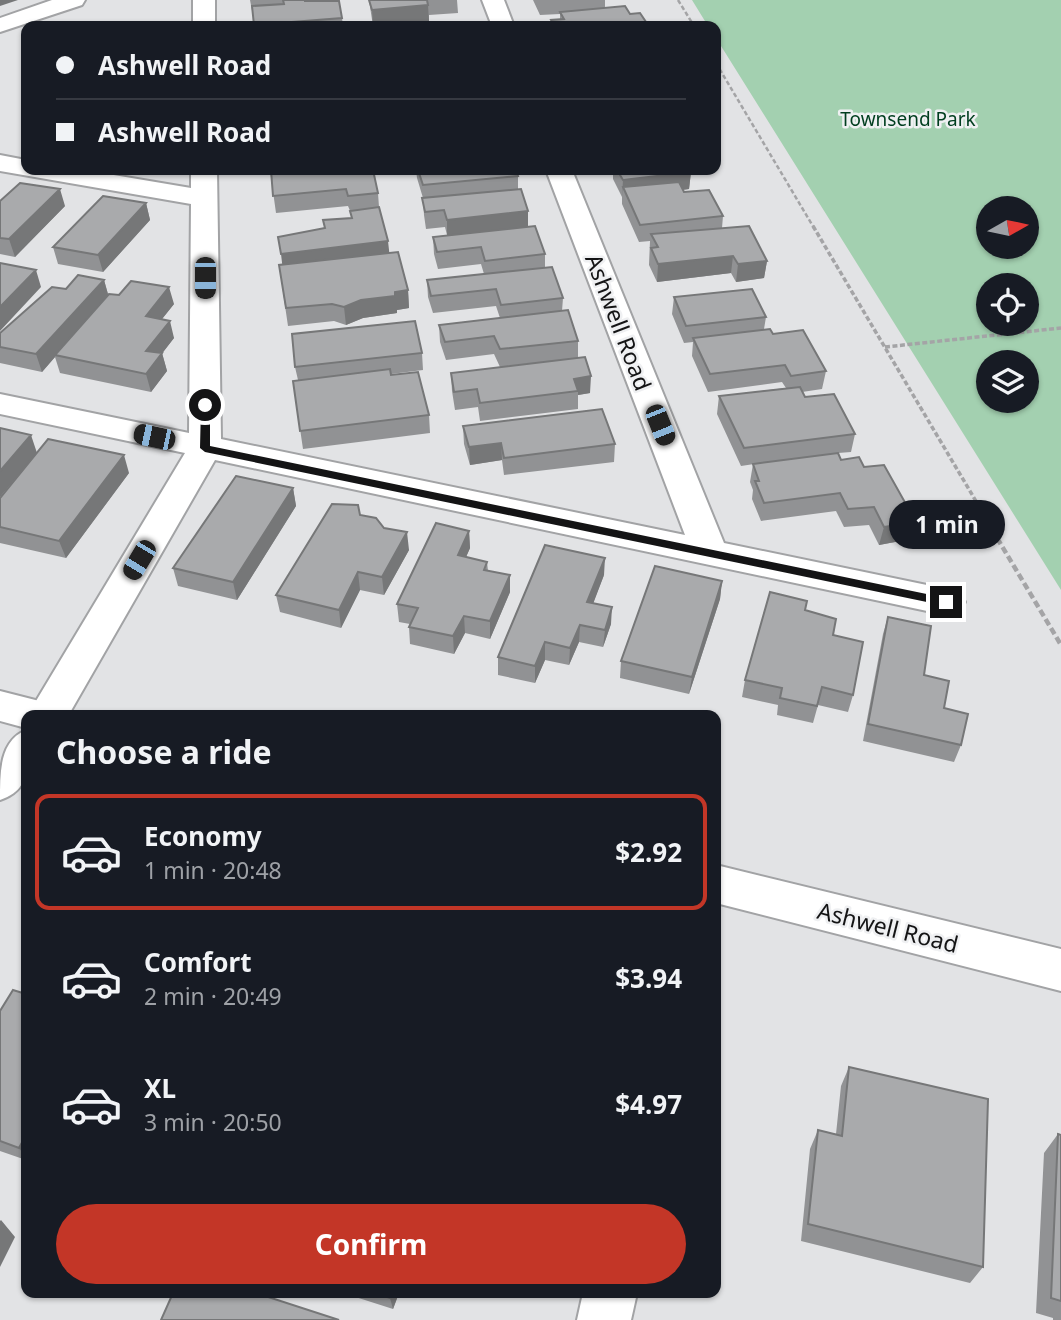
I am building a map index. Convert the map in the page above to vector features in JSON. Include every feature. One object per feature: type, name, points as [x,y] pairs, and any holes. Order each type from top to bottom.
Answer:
[{"type":"street","points":[[0,25],[74,0]]},
{"type":"street","points":[[204,0],[204,21]]},
{"type":"street","points":[[493,0],[501,21]]},
{"type":"street","points":[[0,163],[21,167]]},
{"type":"street","points":[[51,710],[205,448],[204,184],[97,175]]},
{"type":"street","name":"Ashwell Road","points":[[561,175],[710,553]]},
{"type":"street","points":[[0,404],[946,602]]},
{"type":"street","points":[[0,706],[21,711]]},
{"type":"street","points":[[0,783],[21,753]]},
{"type":"street","name":"Ashwell Road","points":[[721,885],[1061,970]]},
{"type":"street","points":[[604,1320],[609,1298]]},
{"type":"path","points":[[678,0],[691,21]]},
{"type":"path","points":[[721,71],[1061,645]]},
{"type":"path","points":[[886,347],[1061,327]]},
{"type":"green space","name":"Townsend Park","points":[[692,0],[1061,0],[1061,590],[721,46],[721,21],[705,21]]},
{"type":"building","points":[[283,0],[339,1],[342,18],[254,21],[252,6],[284,4]]},
{"type":"building","points":[[369,0],[427,0],[428,5],[372,10]]},
{"type":"building","points":[[625,6],[630,14],[640,13],[645,21],[552,21],[564,19],[560,12]]},
{"type":"building","points":[[271,175],[374,175],[378,193],[348,196],[346,189],[273,196]]},
{"type":"building","points":[[420,175],[518,176],[423,185]]},
{"type":"building","points":[[620,175],[666,175],[623,180]]},
{"type":"building","points":[[679,182],[684,192],[709,190],[723,216],[640,225],[623,187]]},
{"type":"building","points":[[20,183],[60,189],[9,239],[0,238],[0,201]]},
{"type":"building","points":[[521,189],[528,211],[447,220],[444,210],[425,212],[422,198]]},
{"type":"building","points":[[103,196],[146,203],[98,255],[53,247]]},
{"type":"building","points":[[379,207],[388,241],[281,254],[278,237],[325,228],[323,220],[352,218],[350,211]]},
{"type":"building","points":[[535,226],[545,254],[485,261],[481,247],[437,252],[433,237]]},
{"type":"building","points":[[749,226],[767,261],[738,264],[733,256],[658,264],[651,248],[658,247],[651,234]]},
{"type":"building","points":[[398,252],[408,290],[395,292],[395,296],[361,300],[344,307],[332,304],[286,308],[279,265]]},
{"type":"building","points":[[0,263],[36,270],[0,307]]},
{"type":"building","points":[[552,267],[563,298],[501,305],[496,289],[431,296],[427,280]]},
{"type":"building","points":[[78,275],[104,280],[36,354],[0,347],[0,333],[52,287],[66,289]]},
{"type":"building","points":[[131,281],[169,287],[146,316],[170,321],[146,351],[162,353],[146,374],[55,355],[109,294],[119,295]]},
{"type":"building","points":[[752,289],[766,317],[686,326],[674,297]]},
{"type":"building","points":[[568,310],[578,341],[500,349],[494,336],[445,342],[439,325]]},
{"type":"building","points":[[415,321],[422,353],[295,367],[292,334]]},
{"type":"building","points":[[770,329],[773,334],[803,330],[826,371],[791,376],[785,365],[710,374],[693,338]]},
{"type":"building","points":[[585,357],[591,376],[574,379],[578,391],[480,403],[477,389],[454,392],[451,373]]},
{"type":"building","points":[[390,369],[391,375],[418,372],[429,415],[300,431],[293,381]]},
{"type":"building","points":[[800,387],[805,397],[834,394],[855,434],[744,448],[719,396]]},
{"type":"building","points":[[602,409],[615,444],[504,458],[501,443],[469,447],[463,426]]},
{"type":"building","points":[[0,428],[31,435],[0,471]]},
{"type":"building","points":[[48,439],[124,455],[59,541],[0,527],[0,498]]},
{"type":"building","points":[[838,453],[841,460],[859,457],[864,467],[884,465],[916,522],[884,527],[874,507],[848,509],[840,493],[764,503],[755,481],[759,481],[753,464]]},
{"type":"building","points":[[236,476],[293,488],[233,582],[173,568]]},
{"type":"building","points":[[332,504],[358,505],[360,515],[376,518],[384,528],[407,532],[382,577],[358,572],[339,610],[276,595]]},
{"type":"building","points":[[436,523],[469,531],[458,555],[487,562],[484,570],[510,575],[490,621],[464,616],[453,636],[409,627],[418,608],[397,604]]},
{"type":"building","points":[[545,545],[605,558],[587,602],[612,607],[605,630],[580,625],[570,648],[545,642],[535,666],[498,657]]},
{"type":"building","points":[[655,566],[722,581],[692,677],[621,661]]},
{"type":"building","points":[[770,592],[807,601],[805,610],[836,619],[833,635],[863,642],[853,695],[822,687],[817,706],[780,698],[782,688],[745,680]]},
{"type":"building","points":[[888,617],[931,626],[924,675],[949,681],[944,708],[968,714],[961,745],[868,724]]},
{"type":"building","points":[[13,990],[21,992],[19,1148],[0,1141],[0,1011]]},
{"type":"building","points":[[849,1067],[988,1099],[983,1267],[808,1224],[818,1130],[842,1136]]},
{"type":"building","points":[[1058,1134],[1061,1135],[1061,1301],[1051,1298]]},
{"type":"building","points":[[171,1298],[271,1298],[339,1320],[161,1320]]},
{"type":"route","points":[[205,405],[205,448],[946,602]]}]
